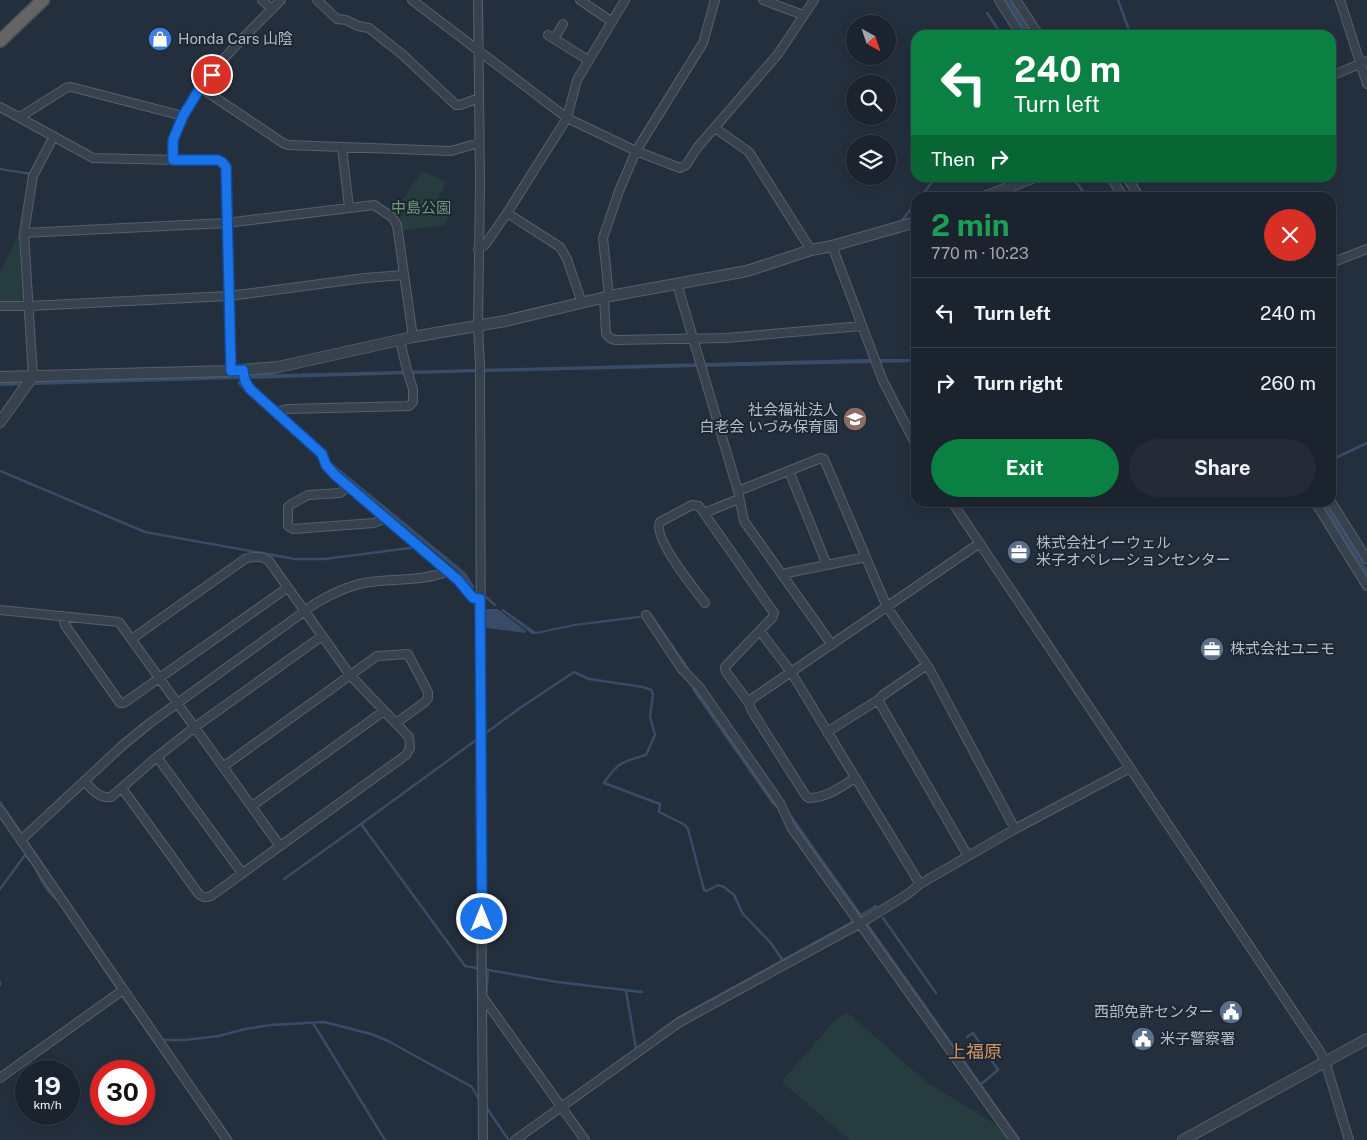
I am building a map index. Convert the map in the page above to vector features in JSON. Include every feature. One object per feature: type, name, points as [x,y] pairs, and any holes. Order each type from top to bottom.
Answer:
[{"type":"highway","points":[[0,41],[43,0]]},
{"type":"street","points":[[262,0],[272,9]]},
{"type":"street","points":[[173,160],[173,140],[183,116],[200,88],[281,0]]},
{"type":"street","points":[[316,0],[337,19],[369,28],[403,55],[456,104],[460,105],[479,98]]},
{"type":"street","points":[[412,0],[567,118],[636,151],[680,168],[686,166],[698,148],[778,54],[814,0]]},
{"type":"street","points":[[478,0],[483,1140]]},
{"type":"street","points":[[580,0],[611,21]]},
{"type":"street","points":[[478,249],[485,245],[508,213],[567,118],[577,80],[624,0]]},
{"type":"street","points":[[716,0],[703,43],[636,151],[619,191],[603,238],[607,297],[606,334],[610,338],[726,338],[862,326]]},
{"type":"street","points":[[763,0],[803,15]]},
{"type":"street","points":[[999,0],[1018,30]]},
{"type":"street","points":[[1016,0],[1036,30]]},
{"type":"street","points":[[1340,0],[1364,62],[1367,84]]},
{"type":"street","points":[[562,24],[551,37],[588,60]]},
{"type":"street","points":[[1336,74],[1364,62]]},
{"type":"street","points":[[20,117],[66,88],[71,87],[183,116]]},
{"type":"street","points":[[200,88],[283,144],[342,148],[451,151],[479,143]]},
{"type":"street","points":[[0,107],[93,158],[218,160],[224,164],[226,167],[231,371]]},
{"type":"street","points":[[715,128],[749,152],[811,250]]},
{"type":"street","points":[[0,422],[34,376],[24,233],[33,176],[54,136]]},
{"type":"street","points":[[342,148],[349,207]]},
{"type":"street","points":[[997,192],[1022,182]]},
{"type":"street","points":[[24,233],[226,223],[374,205],[395,220],[397,225],[413,337]]},
{"type":"street","points":[[508,213],[560,247],[568,260],[582,303]]},
{"type":"street","points":[[0,377],[231,371],[244,375],[413,337],[478,326],[607,297],[747,271],[811,250],[832,246],[911,223]]},
{"type":"street","points":[[832,246],[883,381],[911,435]]},
{"type":"street","points":[[1336,262],[1367,249]]},
{"type":"street","points":[[0,306],[228,296],[404,274]]},
{"type":"street","points":[[677,284],[744,521],[832,644]]},
{"type":"street","points":[[276,412],[287,409],[407,407],[413,402],[413,389],[400,341]]},
{"type":"street","points":[[244,375],[250,389],[325,461],[335,475],[448,572],[473,598],[480,599]]},
{"type":"street","points":[[704,513],[789,471],[821,458],[824,459],[887,607],[927,665],[1016,829]]},
{"type":"street","points":[[789,471],[827,565]]},
{"type":"street","points":[[349,486],[340,493],[308,495],[290,505],[288,507],[288,526],[293,529],[374,523],[386,518]]},
{"type":"street","points":[[705,603],[666,548],[658,526],[660,522],[690,505],[697,505],[704,513],[775,615],[725,667],[726,672],[749,702],[752,711],[806,796],[815,798],[834,791],[855,778]]},
{"type":"street","points":[[955,507],[1325,1062],[1349,1140]]},
{"type":"street","points":[[1318,507],[1367,586]]},
{"type":"street","points":[[1335,507],[1364,547],[1367,559]]},
{"type":"street","points":[[749,702],[980,544]]},
{"type":"street","points":[[122,788],[201,897],[206,898],[406,755],[410,748],[409,737],[350,675],[269,561],[263,558],[250,557],[245,559],[133,638]]},
{"type":"street","points":[[782,574],[866,557]]},
{"type":"street","points":[[20,840],[123,745],[178,702],[329,595],[369,582],[432,578],[448,572]]},
{"type":"street","points":[[63,616],[65,625],[120,703],[124,703],[287,588]]},
{"type":"street","points":[[0,610],[119,622],[133,638],[280,846]]},
{"type":"street","points":[[646,614],[780,804],[786,819],[861,921],[1014,1140]]},
{"type":"street","points":[[760,631],[791,672],[920,884]]},
{"type":"street","points":[[84,781],[99,795],[106,798],[111,797],[157,757],[196,727],[322,636]]},
{"type":"street","points":[[224,766],[377,656],[408,654],[428,692],[428,698],[396,723]]},
{"type":"street","points":[[827,732],[878,700],[882,695],[927,665]]},
{"type":"street","points":[[878,700],[968,856]]},
{"type":"street","points":[[252,806],[384,711]]},
{"type":"street","points":[[157,757],[242,873]]},
{"type":"street","points":[[515,1140],[680,1022],[908,894],[920,884],[968,856],[1130,768]]},
{"type":"street","points":[[0,810],[226,1140]]},
{"type":"street","points":[[0,1078],[123,990]]},
{"type":"street","points":[[482,996],[585,1140]]},
{"type":"street","points":[[1183,1140],[1367,1039]]},
{"type":"green space","name":"中島公園","points":[[422,171],[446,182],[438,198],[454,206],[445,225],[402,231],[400,217],[394,213]]},
{"type":"green space","points":[[20,230],[24,297],[20,302],[0,302],[0,273]]},
{"type":"green space","points":[[846,1013],[852,1016],[926,1082],[1002,1128],[1010,1140],[850,1140],[783,1083],[783,1080],[836,1019]]},
{"type":"water","points":[[1004,0],[1011,0],[1032,30],[1023,30]]},
{"type":"water","points":[[911,359],[911,362],[0,386],[0,382],[265,373]]},
{"type":"water","points":[[240,381],[256,400],[289,427],[314,451],[331,462],[465,572],[475,587],[472,589],[459,572],[329,464],[312,453],[281,422],[242,389],[237,382]]},
{"type":"water","points":[[1322,507],[1329,507],[1367,568],[1367,579]]},
{"type":"water","points":[[486,609],[498,609],[526,631],[525,633],[486,628]]},
{"type":"water","points":[[503,609],[536,632],[574,624],[637,616],[641,618],[575,626],[532,634],[501,610]]},
{"type":"water","points":[[650,614],[652,614],[689,668],[697,689],[776,802],[793,817],[1021,1140],[1018,1140],[864,926],[654,1034],[677,1017],[859,917],[790,819],[772,804],[693,691],[686,670]]},
{"type":"waterway","points":[[1118,0],[1129,30]]},
{"type":"waterway","points":[[987,13],[999,30]]},
{"type":"waterway","points":[[0,169],[31,174]]},
{"type":"waterway","points":[[924,192],[932,182]]},
{"type":"waterway","points":[[1076,182],[1084,192]]},
{"type":"waterway","points":[[1135,182],[1141,192]]},
{"type":"waterway","points":[[901,222],[911,209]]},
{"type":"waterway","points":[[1336,458],[1367,443]]},
{"type":"waterway","points":[[0,471],[145,532],[295,559],[324,559],[418,547]]},
{"type":"waterway","points":[[486,597],[495,605]]},
{"type":"waterway","points":[[361,824],[520,708],[574,672],[589,679],[643,687],[651,690],[653,694],[650,717],[655,735],[646,755],[621,764],[604,783],[660,804],[659,812],[685,825],[688,829],[704,890],[707,891],[718,885],[734,895],[743,914],[771,943],[783,961]]},
{"type":"waterway","points":[[0,802],[126,987]]},
{"type":"waterway","points":[[284,879],[361,824],[465,966],[557,982],[642,992]]},
{"type":"waterway","points":[[0,889],[25,855]]},
{"type":"waterway","points":[[26,855],[31,862]]},
{"type":"waterway","points":[[36,869],[46,887],[60,902]]},
{"type":"waterway","points":[[861,915],[876,906]]},
{"type":"waterway","points":[[883,918],[936,993]]},
{"type":"waterway","points":[[72,921],[119,991]]},
{"type":"waterway","points":[[486,998],[488,970]]},
{"type":"waterway","points":[[626,991],[636,1048]]},
{"type":"waterway","points":[[121,994],[212,1124]]},
{"type":"waterway","points":[[161,1040],[185,1040],[219,1036],[271,1025],[324,1022],[371,1034],[388,1041],[472,1087],[478,1098]]},
{"type":"waterway","points":[[313,1023],[385,1140]]},
{"type":"waterway","points":[[967,1037],[973,1033],[998,1070],[980,1085]]},
{"type":"waterway","points":[[201,1096],[232,1140]]},
{"type":"waterway","points":[[486,1107],[508,1139]]},
{"type":"waterway","points":[[541,1126],[562,1111]]},
{"type":"place","name":"Honda Cars 山陰","points":[[160,39]]},
{"type":"place","name":"社会福祉法人 白老会 いづみ保育園","points":[[855,419]]},
{"type":"place","name":"株式会社イーウェル 米子オペレーションセンター","points":[[1019,552]]},
{"type":"place","name":"株式会社ユニモ","points":[[1212,649]]},
{"type":"place","name":"西部免許センター","points":[[1231,1012]]},
{"type":"place","name":"米子警察署","points":[[1143,1039]]},
{"type":"district","name":"上福原","points":[[975,1052]]},
{"type":"route","points":[[212,75],[200,88],[183,116],[173,140],[173,160],[218,160],[226,167],[231,371],[243,370],[245,381],[250,389],[322,454],[326,465],[335,475],[458,580],[473,598],[480,599],[482,919]]}]
